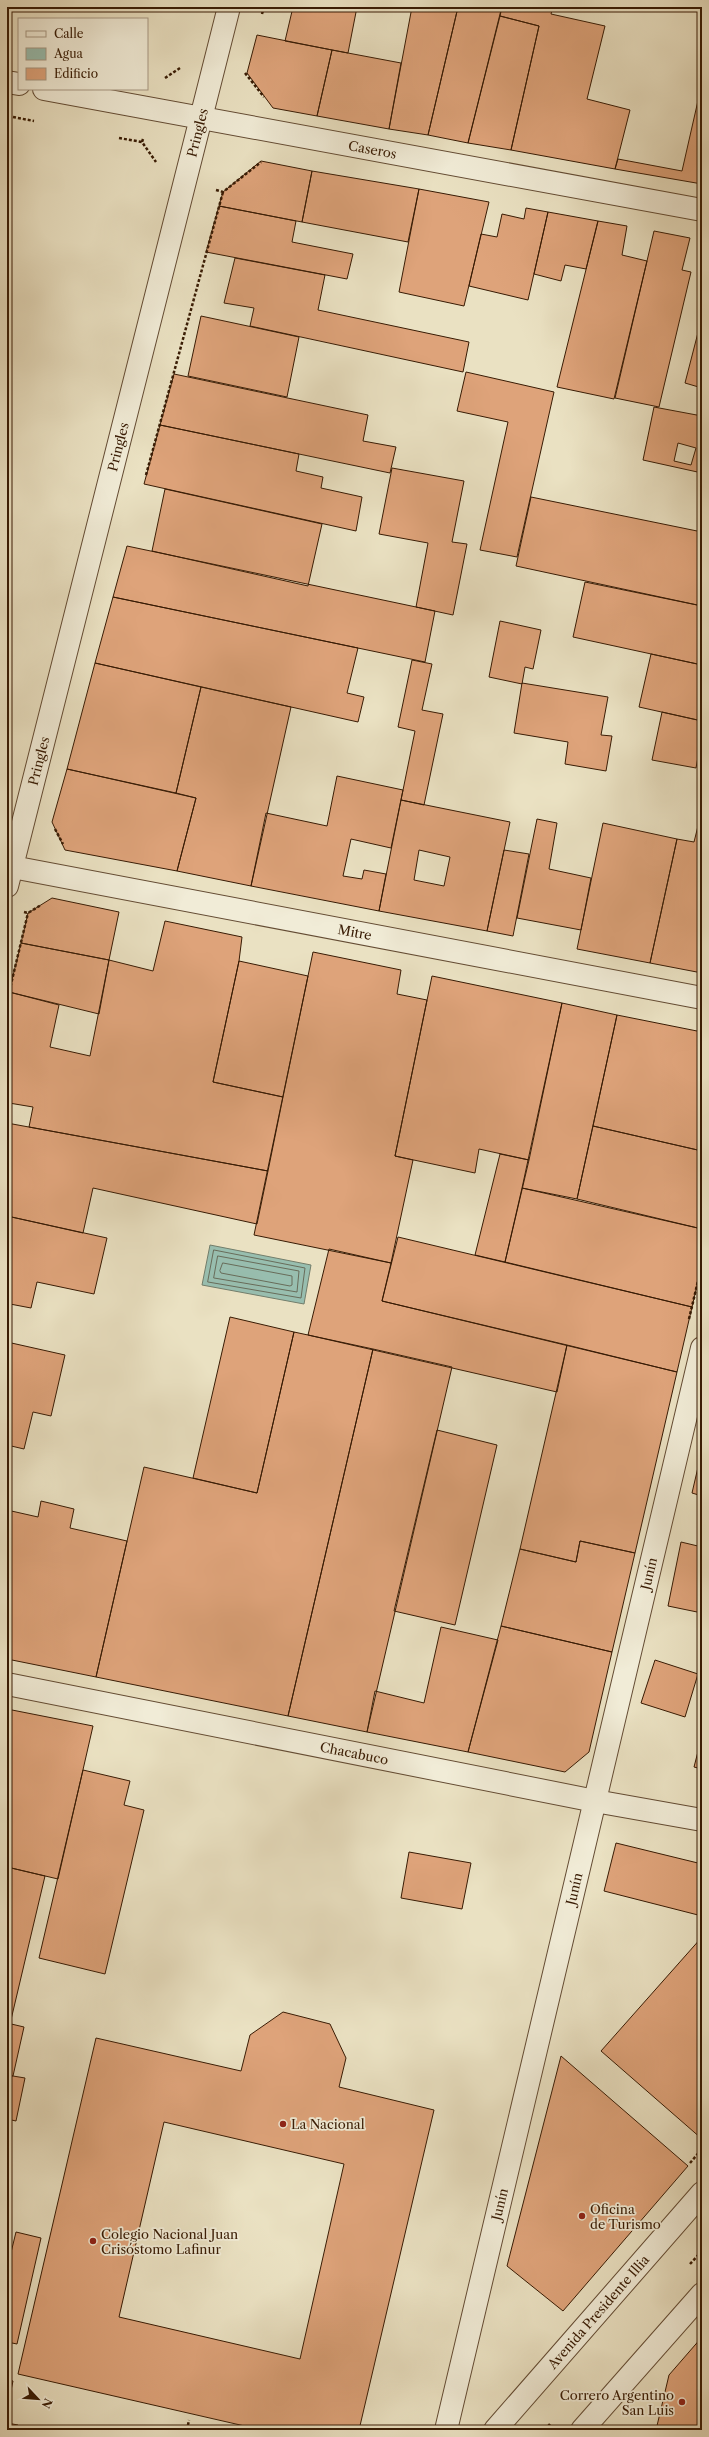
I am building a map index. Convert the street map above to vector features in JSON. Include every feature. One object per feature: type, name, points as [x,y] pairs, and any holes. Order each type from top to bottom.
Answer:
[{"type":"street","name":"Pringles","points":[[9,873],[229,7]]},
{"type":"street","points":[[7,82],[18,84]]},
{"type":"street","name":"Caseros","points":[[49,90],[201,120],[702,210]]},
{"type":"street","name":"Mitre","points":[[9,873],[702,998]]},
{"type":"street","name":"Junín","points":[[446,2430],[702,1348]]},
{"type":"street","name":"Chacabuco","points":[[7,1684],[595,1801],[702,1820]]},
{"type":"street","name":"Avenida Presidente Illia","points":[[495,2430],[702,2193]]},
{"type":"street","points":[[582,2430],[702,2294]]},
{"type":"path","points":[[7,1001],[28,913]]},
{"type":"path","points":[[187,2430],[189,2420]]},
{"type":"water","points":[[210,1245],[311,1265],[304,1304],[202,1285]]},
{"type":"building","points":[[293,7],[357,7],[348,53],[285,41]]},
{"type":"building","points":[[412,7],[458,7],[428,135],[389,129]]},
{"type":"building","points":[[458,7],[487,7],[501,10],[468,143],[428,135]]},
{"type":"building","points":[[502,7],[553,7],[551,14],[605,26],[587,99],[630,110],[615,169],[511,150],[539,26],[500,16]]},
{"type":"building","points":[[500,16],[539,26],[511,150],[468,143]]},
{"type":"building","points":[[257,35],[332,50],[317,116],[273,108],[247,73]]},
{"type":"building","points":[[332,50],[401,63],[389,129],[317,116]]},
{"type":"building","points":[[702,83],[702,184],[615,169],[618,159],[682,171]]},
{"type":"building","points":[[261,161],[312,171],[302,222],[219,206],[223,192]]},
{"type":"building","points":[[312,171],[419,189],[408,242],[302,222]]},
{"type":"building","points":[[419,189],[489,202],[464,306],[399,292]]},
{"type":"building","points":[[219,206],[296,221],[292,242],[353,254],[347,279],[206,252]]},
{"type":"building","points":[[526,208],[548,212],[528,300],[469,286],[481,234],[497,237],[502,214],[524,219]]},
{"type":"building","points":[[548,212],[598,221],[586,269],[565,265],[561,281],[534,274]]},
{"type":"building","points":[[598,221],[627,226],[622,255],[647,261],[614,399],[557,387]]},
{"type":"building","points":[[654,231],[690,238],[682,270],[691,272],[659,407],[615,398]]},
{"type":"building","points":[[235,258],[325,275],[318,310],[469,342],[463,372],[250,326],[254,308],[224,303]]},
{"type":"building","points":[[201,316],[299,337],[287,397],[188,376]]},
{"type":"building","points":[[702,317],[702,388],[685,383]]},
{"type":"building","points":[[466,372],[554,392],[517,557],[480,550],[508,422],[457,411]]},
{"type":"building","points":[[174,374],[368,415],[363,441],[396,447],[390,473],[160,425]]},
{"type":"building","points":[[654,407],[702,416],[702,473],[643,460]],"holes":[[[678,443],[696,448],[691,465],[674,461]]]},
{"type":"building","points":[[160,425],[299,454],[296,471],[323,477],[321,488],[362,497],[356,531],[144,484]]},
{"type":"building","points":[[392,468],[464,481],[452,542],[467,544],[453,615],[416,607],[428,543],[379,534]]},
{"type":"building","points":[[165,489],[322,524],[308,586],[152,551]]},
{"type":"building","points":[[531,497],[702,532],[702,606],[516,566]]},
{"type":"building","points":[[127,546],[435,611],[425,662],[113,597]]},
{"type":"building","points":[[585,582],[702,606],[702,665],[573,637]]},
{"type":"building","points":[[113,597],[358,648],[347,693],[364,697],[358,722],[95,663]]},
{"type":"building","points":[[500,621],[541,630],[533,669],[525,667],[522,684],[489,677]]},
{"type":"building","points":[[651,654],[702,665],[702,721],[639,707]]},
{"type":"building","points":[[412,660],[432,664],[422,710],[443,714],[424,805],[401,800],[415,731],[398,727]]},
{"type":"building","points":[[95,663],[201,687],[176,793],[67,769]]},
{"type":"building","points":[[522,683],[608,697],[601,735],[612,736],[606,771],[565,764],[568,742],[514,733]]},
{"type":"building","points":[[201,687],[291,707],[251,886],[177,871],[196,798],[176,793]]},
{"type":"building","points":[[662,712],[702,721],[702,735],[696,768],[652,760]]},
{"type":"building","points":[[67,769],[196,798],[177,871],[65,850],[52,822]]},
{"type":"building","points":[[337,776],[403,790],[391,848],[351,839],[343,876],[362,879],[364,870],[386,874],[379,911],[251,886],[266,813],[327,826]]},
{"type":"building","points":[[401,800],[510,822],[487,931],[379,911]],"holes":[[[419,850],[450,857],[444,886],[414,880]]]},
{"type":"building","points":[[537,819],[557,823],[549,869],[591,878],[581,930],[517,918]]},
{"type":"building","points":[[603,823],[677,839],[650,963],[577,949]]},
{"type":"building","points":[[698,826],[702,827],[702,973],[650,963],[677,839],[694,842]]},
{"type":"building","points":[[504,850],[529,854],[513,936],[487,931]]},
{"type":"building","points":[[52,898],[119,912],[109,960],[21,943],[28,913]]},
{"type":"building","points":[[165,921],[242,937],[239,961],[213,1082],[283,1097],[268,1171],[29,1127],[33,1107],[9,1103],[7,1100],[7,1001],[9,992],[59,1005],[50,1047],[90,1056],[109,960],[153,971]]},
{"type":"building","points":[[21,943],[109,960],[99,1014],[9,992]]},
{"type":"building","points":[[313,952],[401,970],[397,994],[427,1000],[395,1156],[413,1160],[391,1263],[254,1235]]},
{"type":"building","points":[[239,961],[308,976],[283,1097],[213,1082]]},
{"type":"building","points":[[432,976],[562,1003],[529,1160],[479,1149],[475,1173],[395,1156]]},
{"type":"building","points":[[562,1003],[617,1015],[577,1199],[522,1188]]},
{"type":"building","points":[[617,1015],[702,1032],[702,1151],[593,1126]]},
{"type":"building","points":[[7,1123],[268,1171],[257,1224],[93,1188],[83,1233],[7,1216]]},
{"type":"building","points":[[593,1126],[702,1151],[702,1229],[577,1199]]},
{"type":"building","points":[[500,1154],[529,1160],[505,1262],[475,1255]]},
{"type":"building","points":[[522,1188],[702,1229],[702,1264],[692,1307],[505,1262]]},
{"type":"building","points":[[7,1216],[107,1238],[94,1294],[37,1282],[31,1308],[10,1304],[7,1317]]},
{"type":"building","points":[[398,1237],[692,1307],[677,1372],[382,1301]]},
{"type":"building","points":[[329,1249],[391,1263],[382,1301],[567,1345],[557,1392],[308,1335]]},
{"type":"building","points":[[230,1317],[294,1332],[257,1493],[193,1478]]},
{"type":"building","points":[[294,1332],[373,1349],[288,1716],[96,1677],[144,1467],[257,1493]]},
{"type":"building","points":[[7,1342],[65,1355],[51,1416],[33,1412],[24,1449],[7,1445]]},
{"type":"building","points":[[567,1345],[677,1372],[635,1553],[580,1541],[576,1562],[520,1549]]},
{"type":"building","points":[[373,1349],[452,1367],[367,1732],[288,1716]]},
{"type":"building","points":[[437,1430],[497,1445],[455,1625],[394,1611]]},
{"type":"building","points":[[702,1450],[702,1496],[692,1493]]},
{"type":"building","points":[[41,1501],[74,1509],[70,1528],[127,1541],[96,1677],[7,1659],[7,1510],[38,1517]]},
{"type":"building","points":[[580,1541],[635,1553],[612,1652],[501,1626],[520,1549],[576,1562]]},
{"type":"building","points":[[681,1542],[702,1547],[702,1613],[668,1606]]},
{"type":"building","points":[[501,1626],[612,1652],[589,1752],[565,1772],[468,1752]]},
{"type":"building","points":[[441,1627],[498,1640],[468,1752],[367,1732],[375,1691],[424,1703]]},
{"type":"building","points":[[655,1660],[698,1674],[685,1717],[641,1703]]},
{"type":"building","points":[[7,1709],[93,1726],[58,1879],[7,1867]]},
{"type":"building","points":[[702,1736],[702,1769],[694,1767]]},
{"type":"building","points":[[83,1770],[130,1781],[124,1805],[144,1810],[105,1974],[39,1958]]},
{"type":"building","points":[[616,1843],[702,1864],[702,1916],[604,1891]]},
{"type":"building","points":[[409,1852],[471,1863],[462,1909],[401,1898]]},
{"type":"building","points":[[7,1867],[45,1876],[10,2024],[7,2023]]},
{"type":"building","points":[[702,1937],[702,2139],[601,2051]]},
{"type":"building","name":"Colegio Nacional Juan Crisóstomo Lafinur","points":[[283,2012],[330,2024],[346,2058],[339,2087],[434,2110],[359,2430],[262,2430],[18,2374],[96,2038],[241,2071],[250,2035]],"holes":[[[164,2122],[344,2164],[300,2359],[119,2317]]]},
{"type":"building","points":[[7,2023],[24,2027],[13,2076],[7,2075]]},
{"type":"building","name":"Oficina de Turismo","points":[[561,2056],[688,2166],[563,2311],[507,2266]]},
{"type":"building","points":[[7,2075],[25,2078],[16,2121],[7,2119]]},
{"type":"building","points":[[16,2232],[41,2238],[17,2344],[7,2342],[7,2269]]},
{"type":"building","name":"Correro Argentino San Luis","points":[[702,2337],[702,2430],[656,2430],[669,2375]]},
{"type":"building","points":[[7,2380],[13,2381],[7,2409]]},
{"type":"building","points":[[7,2423],[18,2425],[17,2430],[7,2430]]},
{"type":"place","name":"La Nacional","points":[[283,2124]]},
{"type":"place","name":"Oficina de Turismo","points":[[582,2216]]},
{"type":"place","name":"Colegio Nacional Juan Crisóstomo Lafinur","points":[[93,2241]]},
{"type":"place","name":"Correro Argentino San Luis","points":[[682,2402]]}]
